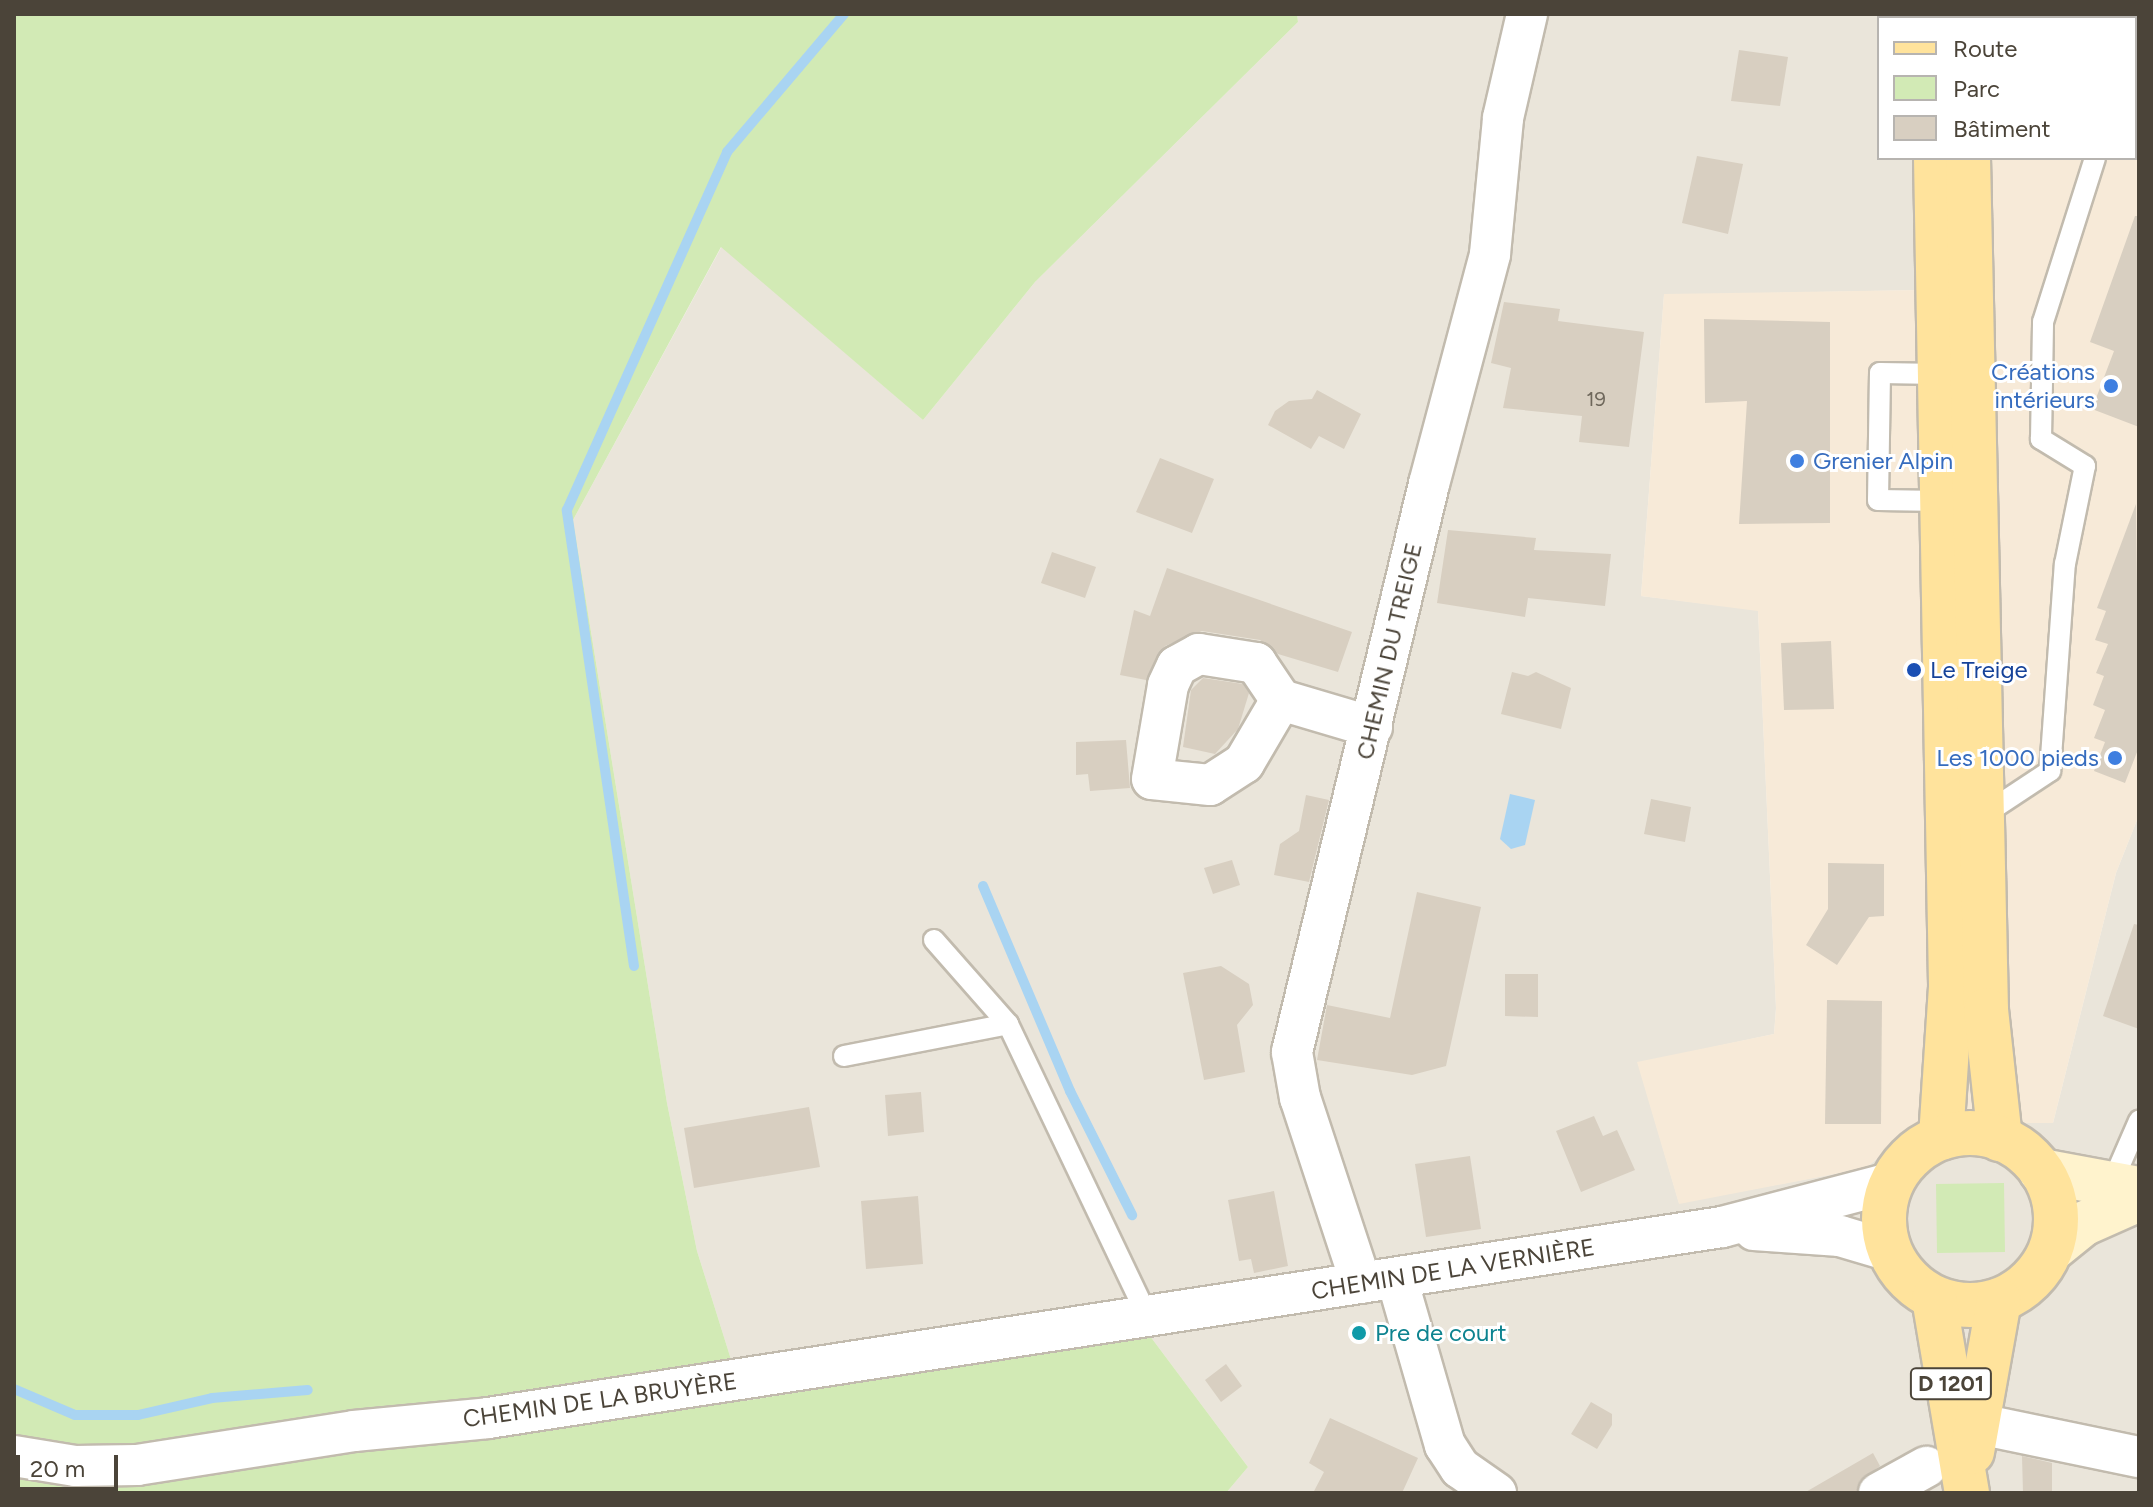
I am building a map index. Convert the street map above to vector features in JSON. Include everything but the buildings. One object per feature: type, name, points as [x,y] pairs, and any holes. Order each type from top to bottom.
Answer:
[{"type":"main road","points":[[1936,160],[1951,987],[1941,1138]]},
{"type":"main road","points":[[1968,160],[1986,1010],[2000,1139]]},
{"type":"main road","points":[[1981,1134],[2000,1139],[2041,1171],[2053,1196],[2057,1223],[2051,1250],[2021,1289],[1999,1300],[1966,1305],[1934,1298],[1914,1285],[1890,1251],[1884,1222],[1893,1182],[1917,1151],[1941,1138],[1981,1134]]},
{"type":"main road","name":"D 1201","points":[[1934,1298],[1954,1477]]},
{"type":"main road","name":"D 1201","points":[[1954,1477],[1979,1424],[1999,1300]]},
{"type":"street","name":"CHEMIN DU TREIGE","points":[[1379,1281],[1300,1098],[1292,1052],[1490,254],[1503,118],[1527,14]]},
{"type":"street","points":[[1281,700],[1372,727]]},
{"type":"street","points":[[2041,1171],[2130,1190]]},
{"type":"street","name":"CHEMIN DE LA VERNIÈRE","points":[[1166,1314],[1722,1227],[1893,1182]]},
{"type":"street","points":[[2051,1250],[2130,1190]]},
{"type":"street","name":"CHEMIN DE LA VERNIÈRE","points":[[1722,1227],[1840,1236],[1890,1251]]},
{"type":"street","points":[[1379,1281],[1445,1445],[1460,1468],[1496,1493]]},
{"type":"street","name":"CHEMIN DE LA BRUYÈRE","points":[[14,1456],[75,1466],[137,1465],[354,1431],[488,1418],[1166,1314]]},
{"type":"street","points":[[1979,1424],[2139,1457]]},
{"type":"street","points":[[1879,1493],[1954,1477]]},
{"type":"lane","points":[[1982,816],[2050,771],[2065,564],[2085,466],[2041,439],[2043,322],[2094,160]]},
{"type":"lane","points":[[1940,374],[1880,373],[1878,500],[1942,501]]},
{"type":"lane","points":[[934,940],[1008,1024],[1166,1314]]},
{"type":"lane","points":[[844,1056],[1008,1024]]},
{"type":"lane","points":[[2130,1190],[2139,1121]]},
{"type":"shaded area","points":[[1297,14],[1910,14],[1877,16],[1877,160],[1915,160],[1920,290],[1664,295],[1641,596],[1758,610],[1776,1008],[1774,1034],[1638,1063],[1679,1203],[1866,1168],[1918,1123],[2053,1123],[2116,873],[2139,815],[2139,1493],[1226,1493],[1248,1467],[1150,1336],[744,1401],[697,1251],[667,1103],[573,520],[722,246],[923,420],[1035,282],[1298,22]]},
{"type":"shaded area","points":[[1910,14],[2139,14],[2139,815],[2116,873],[2053,1123],[1918,1123],[1866,1168],[1679,1204],[1637,1062],[1774,1034],[1776,1009],[1758,611],[1641,596],[1664,294],[1919,290],[1915,160],[2137,160],[2137,16]]},
{"type":"green space","points":[[14,14],[1297,14],[1298,22],[1035,282],[923,420],[721,247],[573,520],[667,1103],[697,1251],[744,1401],[1150,1336],[1248,1467],[1226,1493],[14,1493]]},
{"type":"green space","points":[[2004,1183],[2005,1252],[1937,1253],[1936,1184]]},
{"type":"water","points":[[1510,794],[1535,800],[1525,845],[1511,849],[1500,839]]},
{"type":"waterway","points":[[634,966],[567,510],[727,152],[844,14]]},
{"type":"waterway","points":[[983,886],[1070,1091],[1132,1215]]},
{"type":"waterway","points":[[14,1389],[75,1415],[138,1415],[212,1398],[308,1390]]},
{"type":"place","name":"Créations intérieurs","points":[[2111,386]]},
{"type":"place","name":"Grenier Alpin","points":[[1797,461]]},
{"type":"place","name":"Le Treige","points":[[1914,670]]},
{"type":"place","name":"Les 1000 pieds","points":[[2115,758]]},
{"type":"place","name":"Pre de court","points":[[1359,1333]]}]
